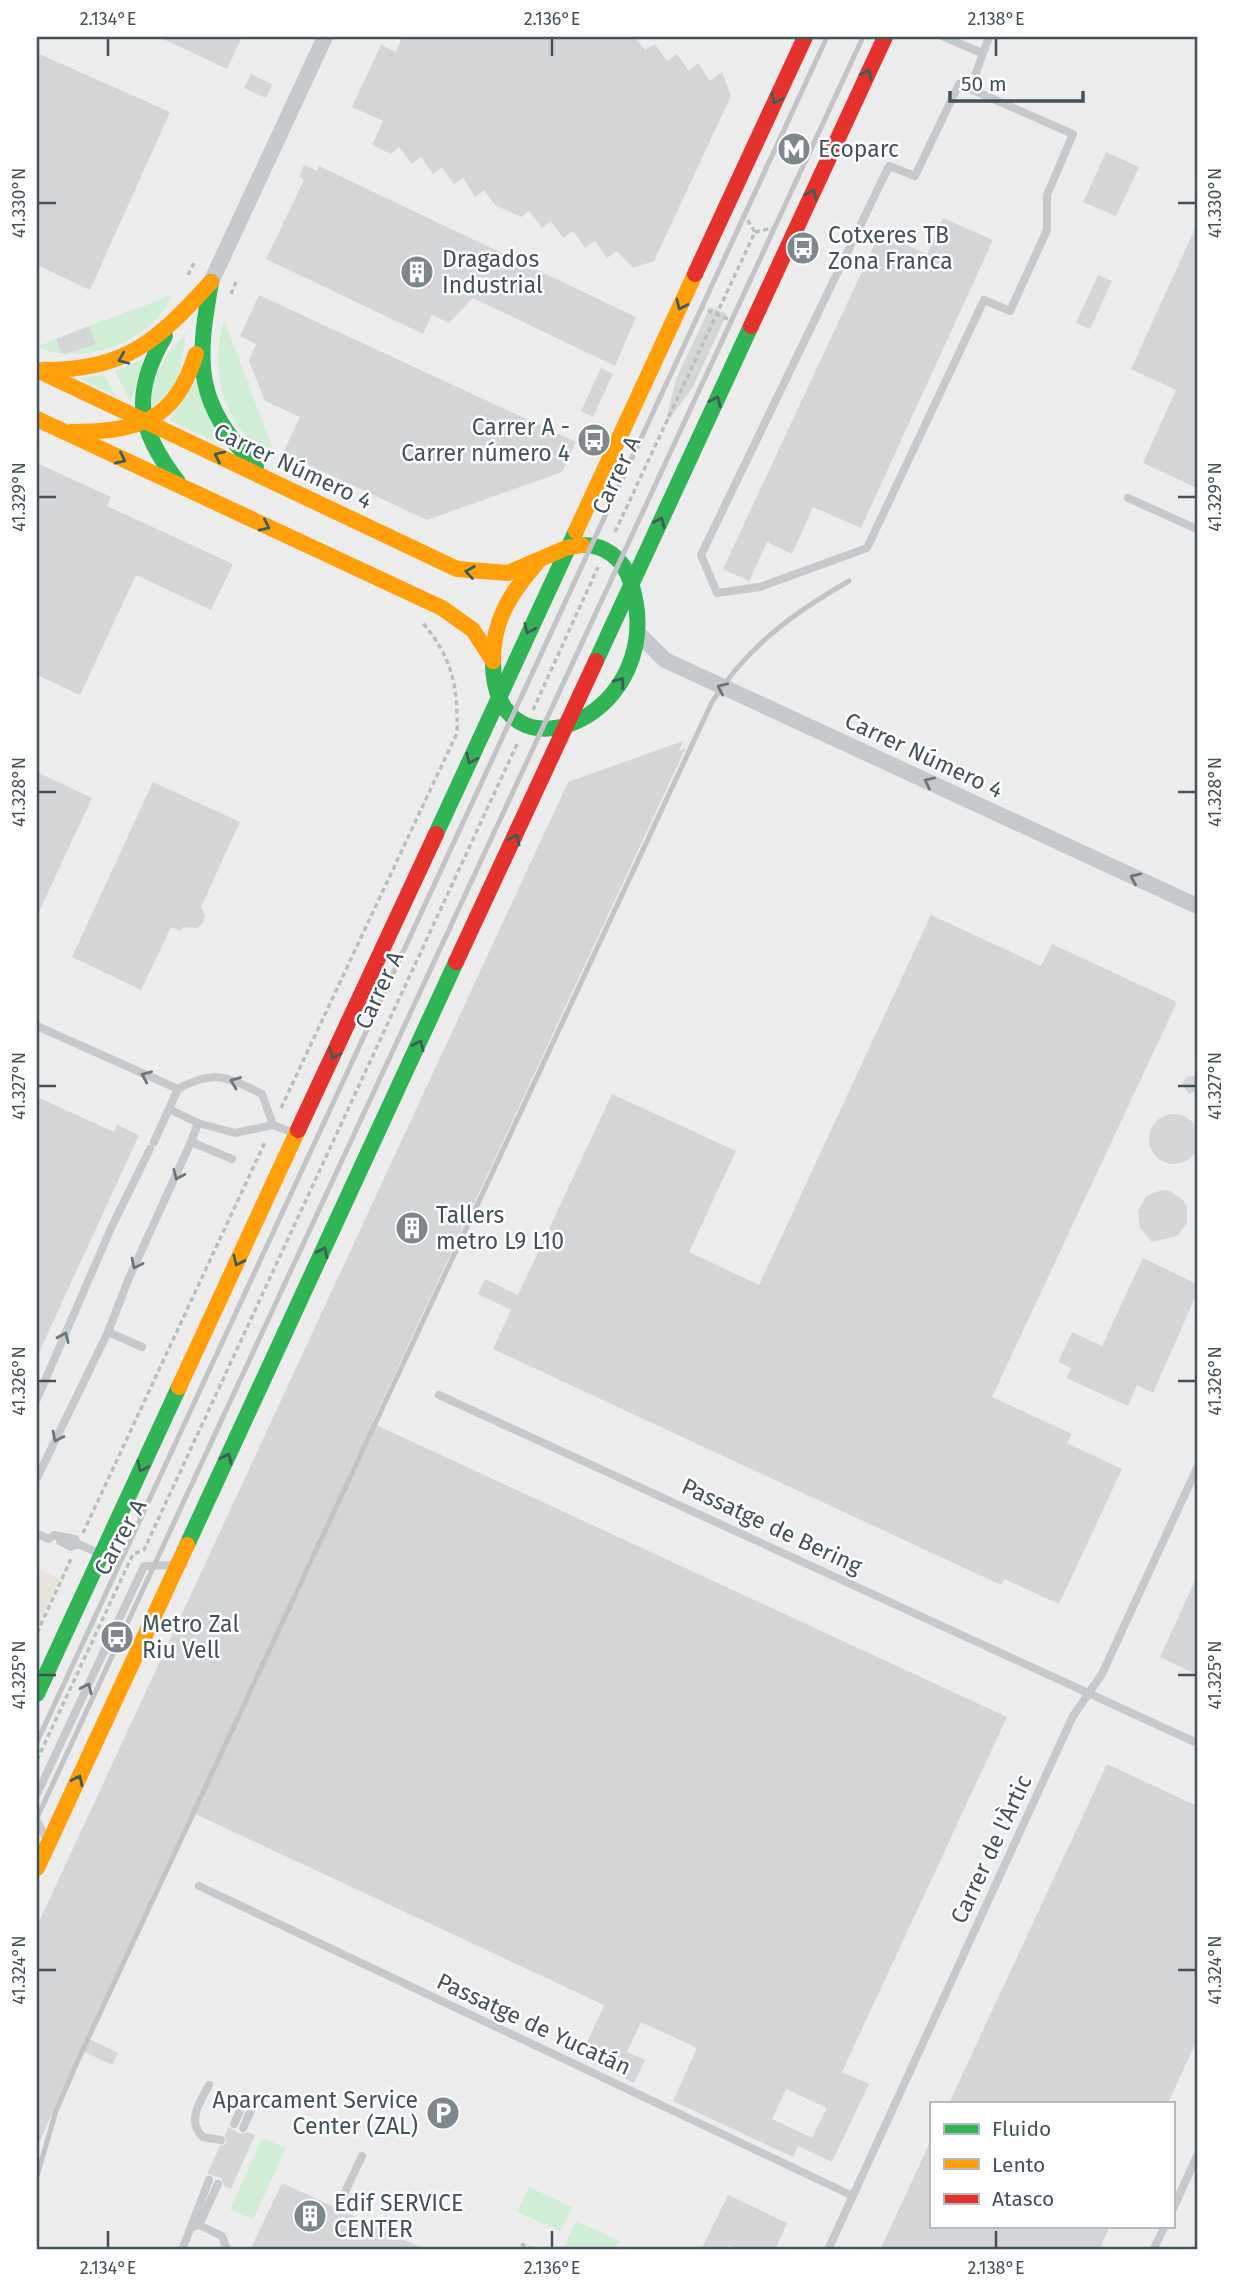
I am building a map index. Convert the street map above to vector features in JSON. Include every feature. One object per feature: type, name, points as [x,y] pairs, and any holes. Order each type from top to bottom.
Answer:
[{"type":"main road","name":"Carrer A","points":[[37,1694],[805,37]]},
{"type":"main road","points":[[37,1868],[885,37]]},
{"type":"main road","points":[[37,370],[83,370],[122,361],[170,327],[211,282]]},
{"type":"main road","points":[[65,432],[123,430],[145,422],[182,396],[190,378],[211,282]]},
{"type":"main road","points":[[170,327],[145,375],[142,388],[149,442],[157,457],[181,487]]},
{"type":"main road","points":[[199,341],[206,394],[221,429],[266,478]]},
{"type":"main road","name":"Carrer Número 4","points":[[37,370],[457,569],[495,574],[536,564]]},
{"type":"main road","points":[[37,419],[442,608],[479,635],[493,661]]},
{"type":"main road","points":[[584,544],[606,550],[625,565],[632,582],[639,634],[632,665],[622,680],[594,709],[568,724],[550,729],[526,726],[506,710],[498,697],[493,661],[494,638],[506,601],[536,564],[570,546],[584,544]]},
{"type":"street","points":[[211,282],[325,37]]},
{"type":"street","name":"Carrer Número 4","points":[[639,634],[657,655],[687,671],[1197,906]]},
{"type":"lane","points":[[944,37],[982,53]]},
{"type":"lane","points":[[970,89],[989,37]]},
{"type":"lane","points":[[959,84],[970,89],[1073,134],[1047,195],[1047,230],[1010,311],[984,300],[867,548],[760,587],[717,593],[701,555],[889,166],[915,176],[959,84]]},
{"type":"lane","points":[[1128,498],[1197,529]]},
{"type":"lane","points":[[37,1026],[178,1090]]},
{"type":"lane","points":[[37,1399],[112,1226],[171,1110],[178,1090],[200,1076],[231,1079],[262,1094],[273,1125]]},
{"type":"lane","points":[[171,1110],[198,1123],[235,1133],[273,1125],[297,1135]]},
{"type":"lane","points":[[37,1478],[108,1332],[198,1123]]},
{"type":"lane","points":[[191,1142],[232,1159]]},
{"type":"lane","points":[[108,1332],[142,1348]]},
{"type":"lane","name":"Passatge de Bering","points":[[439,1395],[1197,1743]]},
{"type":"lane","name":"Carrer de l'Àrtic","points":[[830,2249],[1073,1716],[1102,1674],[1197,1468]]},
{"type":"lane","points":[[37,1534],[49,1539],[56,1536],[71,1546],[78,1545],[101,1555]]},
{"type":"lane","points":[[37,1794],[144,1566],[178,1564]]},
{"type":"lane","points":[[37,1821],[49,1842]]},
{"type":"lane","name":"Passatge de Yucatán","points":[[199,1886],[853,2196]]},
{"type":"lane","points":[[208,2085],[195,2112],[195,2126],[202,2137],[221,2140]]},
{"type":"lane","points":[[239,2126],[249,2104]]},
{"type":"lane","points":[[1174,2206],[1197,2156]]},
{"type":"lane","points":[[338,2207],[362,2157]]},
{"type":"lane","points":[[196,2226],[195,2209],[209,2180]]},
{"type":"lane","points":[[182,2250],[218,2184]]},
{"type":"lane","points":[[196,2226],[222,2236],[227,2250]]},
{"type":"lane","points":[[1153,2250],[1164,2228]]},
{"type":"path","name":"Carrer A","points":[[37,1759],[133,1554],[144,1550],[755,233]]},
{"type":"path","points":[[185,282],[194,262]]},
{"type":"path","points":[[695,305],[737,324]]},
{"type":"path","points":[[521,2244],[535,2250]]},
{"type":"shaded area","points":[[37,1568],[59,1579],[37,1627]]},
{"type":"green space","points":[[173,295],[163,312],[133,337],[95,352],[68,353],[95,344],[89,326]]},
{"type":"green space","points":[[224,320],[276,457],[244,433],[232,417],[224,399],[218,360]]},
{"type":"green space","points":[[186,333],[177,384],[152,407],[153,386],[160,367]]},
{"type":"green space","points":[[56,339],[61,352],[64,353],[37,347]]},
{"type":"green space","points":[[143,359],[131,402],[115,371]]},
{"type":"green space","points":[[104,375],[116,396],[79,378]]},
{"type":"green space","points":[[195,382],[222,445],[170,420]]},
{"type":"green space","points":[[262,2138],[286,2148],[253,2220],[230,2209]]},
{"type":"green space","points":[[529,2187],[572,2207],[561,2231],[517,2212]]},
{"type":"green space","points":[[576,2221],[619,2241],[615,2250],[573,2250],[564,2246]]},
{"type":"building","points":[[159,37],[242,37],[227,69]]},
{"type":"building","points":[[402,37],[635,37],[645,50],[655,44],[667,61],[677,54],[689,71],[698,63],[710,81],[722,72],[731,96],[654,261],[633,268],[617,251],[607,258],[595,241],[585,248],[573,231],[563,238],[551,221],[542,228],[529,211],[521,217],[495,205],[484,190],[475,197],[463,178],[454,184],[442,167],[433,174],[421,157],[412,164],[399,147],[391,154],[372,145],[383,121],[352,107],[381,45],[396,52]]},
{"type":"building","points":[[37,53],[170,112],[90,290],[37,265]]},
{"type":"building","points":[[251,74],[272,84],[266,98],[244,88]]},
{"type":"building","points":[[1106,152],[1139,167],[1116,216],[1083,202]]},
{"type":"building","name":"Dragados Industrial","points":[[304,165],[317,171],[319,166],[636,317],[615,366],[473,298],[449,323],[432,315],[423,334],[266,259],[304,180],[299,177]]},
{"type":"building","points":[[943,218],[993,240],[861,528],[813,507],[792,554],[767,542],[749,581],[723,569],[880,233],[927,254]]},
{"type":"building","points":[[1197,224],[1197,488],[1143,463],[1176,390],[1131,369]]},
{"type":"building","points":[[1098,275],[1112,281],[1090,329],[1076,323]]},
{"type":"building","points":[[259,295],[576,442],[562,472],[427,520],[283,453],[300,417],[265,401],[249,361],[256,344],[240,336]]},
{"type":"building","points":[[710,307],[727,314],[693,387],[665,425],[676,379]]},
{"type":"building","points":[[89,326],[96,344],[66,354],[61,352],[56,339]]},
{"type":"building","points":[[601,368],[613,374],[593,417],[581,411]]},
{"type":"building","points":[[37,463],[111,497],[107,506],[233,564],[211,610],[136,575],[80,695],[37,675]]},
{"type":"building","points":[[683,741],[679,751],[686,747],[372,1423],[1007,1717],[842,2072],[869,2084],[832,2162],[798,2146],[793,2157],[673,2101],[697,2048],[641,2022],[627,2052],[645,2060],[634,2083],[586,2060],[591,2049],[585,2047],[604,2005],[191,1812],[87,2038],[118,2053],[112,2065],[81,2050],[37,2147],[37,1926],[568,782]],"holes":[[[786,2089],[827,2108],[812,2138],[772,2119]]]},
{"type":"building","points":[[37,772],[92,798],[37,916]]},
{"type":"building","points":[[153,782],[240,822],[201,907],[205,915],[203,923],[197,928],[183,927],[181,931],[171,927],[141,990],[72,957]]},
{"type":"building","points":[[931,915],[1041,966],[1052,944],[1177,1002],[992,1397],[1072,1434],[1067,1443],[1122,1469],[1059,1604],[1004,1579],[1001,1585],[493,1349],[511,1310],[478,1294],[485,1279],[518,1295],[612,1094],[736,1151],[689,1252],[759,1285]]},
{"type":"building","points":[[1197,1075],[1197,1091],[1189,1094],[1182,1083],[1187,1077]]},
{"type":"building","points":[[37,1097],[114,1132],[117,1125],[139,1135],[37,1357]]},
{"type":"building","points":[[1174,1114],[1192,1121],[1199,1139],[1192,1157],[1174,1164],[1156,1157],[1149,1139],[1156,1121]]},
{"type":"building","points":[[1162,1190],[1170,1191],[1183,1200],[1187,1207],[1187,1223],[1177,1236],[1152,1242],[1140,1228],[1138,1211],[1146,1196]]},
{"type":"building","points":[[1143,1258],[1197,1284],[1197,1293],[1153,1393],[1137,1385],[1128,1406],[1066,1378],[1071,1368],[1058,1362],[1072,1332],[1102,1346]]},
{"type":"building","points":[[1197,1576],[1197,1675],[1160,1657]]},
{"type":"building","points":[[1107,1764],[1197,1806],[1197,2040],[1168,2102],[949,2102]]},
{"type":"building","points":[[228,2127],[241,2134],[248,2132],[255,2135],[231,2189],[224,2186],[221,2178],[207,2174],[220,2146],[226,2144]]},
{"type":"building","points":[[930,2142],[930,2228],[1109,2228],[1099,2250],[880,2250]]},
{"type":"building","name":"Edif SERVICE CENTER","points":[[282,2183],[332,2206],[336,2213],[343,2211],[426,2250],[250,2250]]},
{"type":"building","points":[[728,2195],[787,2223],[775,2250],[739,2250],[729,2245],[726,2250],[701,2250]]},
{"type":"railway","points":[[37,1742],[827,37]]},
{"type":"railway","points":[[37,1818],[863,37]]},
{"type":"railway","points":[[37,2176],[56,2111],[79,2058],[712,702],[740,664],[756,648],[790,619],[849,581]]},
{"type":"traffic: fast","points":[[211,282],[203,338],[205,382],[221,423],[256,467]]},
{"type":"traffic: fast","points":[[596,661],[751,326]]},
{"type":"traffic: fast","points":[[165,336],[147,376],[143,411],[154,445],[178,482]]},
{"type":"traffic: fast","points":[[436,834],[576,531]]},
{"type":"traffic: fast","points":[[493,661],[500,700],[520,722],[548,729],[578,721],[607,700],[628,669],[637,628],[630,580],[623,566],[612,554],[598,547],[582,545]]},
{"type":"traffic: fast","points":[[187,1545],[456,962]]},
{"type":"traffic: fast","points":[[37,1694],[179,1387]]},
{"type":"traffic: slow","points":[[576,531],[695,274]]},
{"type":"traffic: slow","points":[[43,370],[72,369],[119,358],[156,336],[211,282]]},
{"type":"traffic: slow","points":[[71,432],[116,429],[150,418],[164,409],[177,395],[196,354]]},
{"type":"traffic: slow","points":[[37,370],[457,569],[508,573],[566,548],[582,545]]},
{"type":"traffic: slow","points":[[37,419],[442,608],[473,630],[493,661]]},
{"type":"traffic: slow","points":[[493,661],[496,633],[505,608],[536,564]]},
{"type":"traffic: slow","points":[[179,1387],[298,1130]]},
{"type":"traffic: slow","points":[[37,1868],[187,1545]]},
{"type":"traffic: jam","points":[[695,274],[805,37]]},
{"type":"traffic: jam","points":[[751,326],[885,37]]},
{"type":"traffic: jam","points":[[456,962],[596,661]]},
{"type":"traffic: jam","points":[[298,1130],[436,834]]},
{"type":"place","name":"Ecoparc","points":[[794,149]]},
{"type":"place","name":"Cotxeres TB Zona Franca","points":[[803,248]]},
{"type":"place","name":"Dragados Industrial","points":[[417,272]]},
{"type":"place","name":"Carrer A - Carrer número 4","points":[[594,440]]},
{"type":"place","name":"Tallers metro L9 L10","points":[[412,1228]]},
{"type":"place","name":"Metro Zal Riu Vell","points":[[117,1637]]},
{"type":"place","name":"Aparcament Service Center (ZAL)","points":[[443,2113]]},
{"type":"place","name":"Edif SERVICE CENTER","points":[[310,2216]]}]
